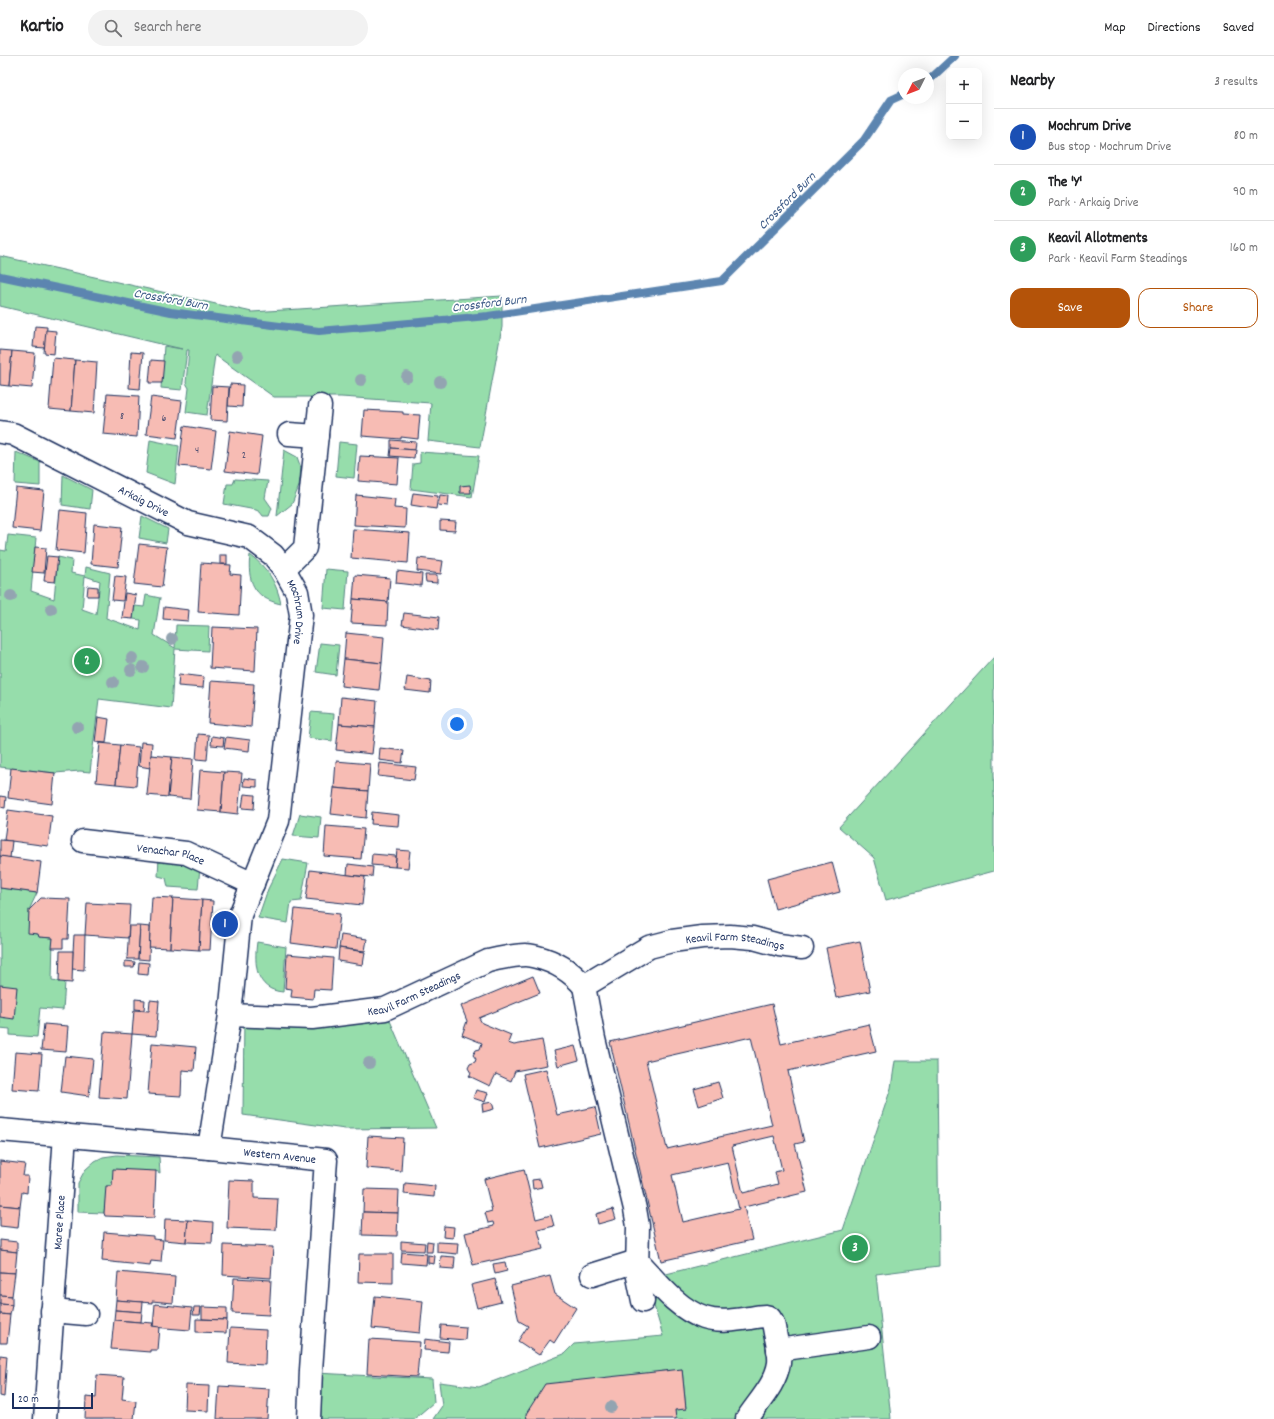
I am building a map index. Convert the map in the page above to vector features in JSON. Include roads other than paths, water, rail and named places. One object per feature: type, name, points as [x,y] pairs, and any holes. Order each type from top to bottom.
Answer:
[{"type":"street","name":"Mochrum Drive","points":[[209,1148],[230,1015],[240,915],[278,821],[301,615],[297,592],[284,569],[305,548],[320,406]]},
{"type":"street","name":"Arkaig Drive","points":[[0,432],[13,434],[188,522],[249,537],[273,555],[284,569]]},
{"type":"street","points":[[290,434],[317,436]]},
{"type":"street","name":"Venachar Place","points":[[83,841],[186,853],[253,884]]},
{"type":"street","name":"Keavil Farm Steadings","points":[[230,1015],[312,1018],[385,1009],[488,960],[527,954],[562,966],[575,976],[584,986],[649,947],[672,941],[702,937],[730,936],[753,938],[779,945],[802,948]]},
{"type":"street","points":[[584,986],[594,1039],[635,1209],[638,1226],[637,1272],[643,1300]]},
{"type":"street","name":"Western Avenue","points":[[0,1130],[209,1148],[326,1160],[311,1370],[309,1419]]},
{"type":"street","name":"Maree Place","points":[[45,1419],[65,1135]]},
{"type":"street","points":[[592,1275],[637,1261]]},
{"type":"street","points":[[637,1261],[674,1299],[688,1310],[704,1318],[717,1321],[729,1321],[764,1316],[768,1317],[772,1321],[774,1325],[779,1362],[774,1378],[747,1419]]},
{"type":"street","points":[[52,1310],[86,1314]]},
{"type":"street","points":[[778,1350],[869,1337]]},
{"type":"waterway","name":"Crossford Burn","points":[[934,75],[955,56]]},
{"type":"waterway","name":"Crossford Burn","points":[[0,276],[171,312],[319,331],[488,316],[722,281],[864,140],[891,100],[898,97]]},
{"type":"place","name":"The 'Y'","points":[[87,661]]},
{"type":"place","name":"Mochrum Drive","points":[[225,924]]},
{"type":"place","name":"Keavil Allotments","points":[[855,1248]]}]
